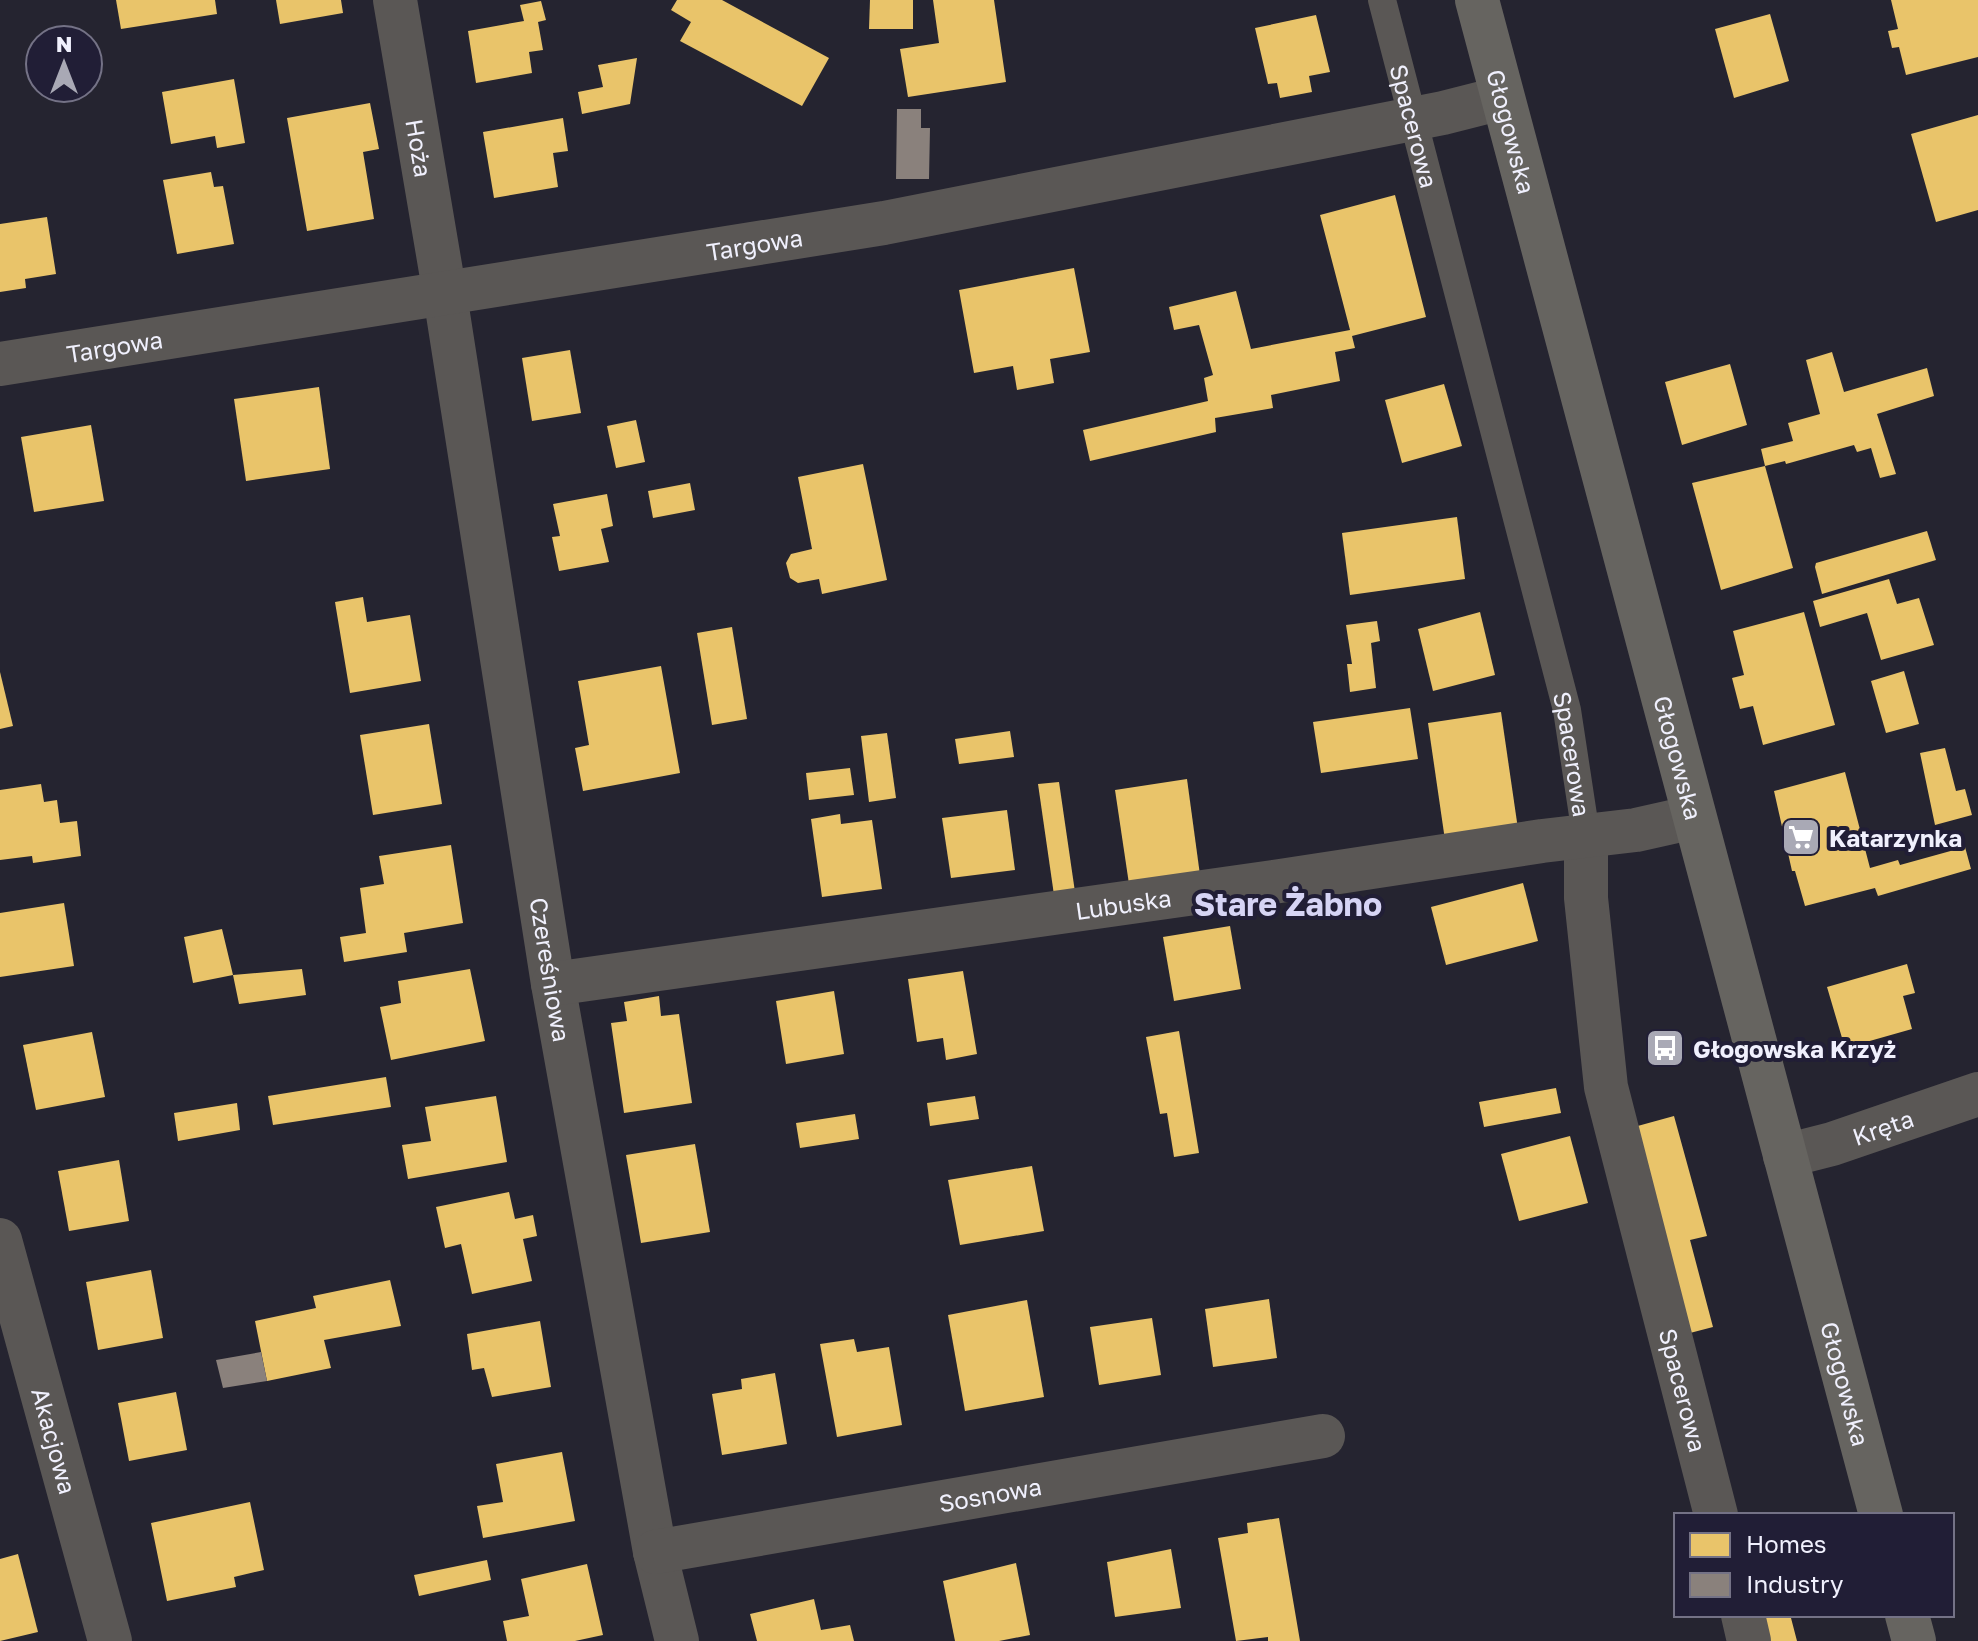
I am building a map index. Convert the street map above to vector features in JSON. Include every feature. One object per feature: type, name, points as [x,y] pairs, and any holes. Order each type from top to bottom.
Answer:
[{"type":"street","name":"Hoża","points":[[395,0],[445,295]]},
{"type":"street","name":"Głogowska","points":[[1477,0],[1880,1513]]},
{"type":"street","name":"Targowa","points":[[0,364],[884,223],[1502,98]]},
{"type":"street","name":"Czereśniowa","points":[[445,295],[553,984],[655,1552],[677,1641]]},
{"type":"street","name":"Lubuska","points":[[553,984],[1636,830],[1694,817]]},
{"type":"street","name":"Spacerowa","points":[[1586,835],[1586,898],[1606,1087],[1715,1513]]},
{"type":"street","name":"Kręta","points":[[1785,1156],[1832,1144],[1978,1094]]},
{"type":"street","name":"Akacjowa","points":[[0,1240],[110,1641]]},
{"type":"street","name":"Sosnowa","points":[[655,1552],[1323,1436]]},
{"type":"street","points":[[1743,1617],[1749,1641]]},
{"type":"street","points":[[1908,1617],[1914,1641]]},
{"type":"lane","name":"Spacerowa","points":[[1382,0],[1567,710],[1586,835]]},
{"type":"building: Homes","points":[[116,0],[215,0],[217,14],[121,29]]},
{"type":"building: Homes","points":[[276,0],[341,0],[343,13],[280,24]]},
{"type":"building: Homes","points":[[677,0],[722,0],[829,58],[802,106],[680,41],[691,22],[671,10]]},
{"type":"building: Homes","points":[[870,0],[913,0],[913,29],[869,29]]},
{"type":"building: Homes","points":[[933,0],[994,0],[1006,82],[908,97],[900,49],[939,43]]},
{"type":"building: Homes","points":[[1891,0],[1978,0],[1978,57],[1906,75],[1899,47],[1892,48],[1888,31],[1898,29]]},
{"type":"building: Homes","points":[[541,1],[546,20],[538,22],[543,50],[529,52],[532,73],[476,83],[468,31],[524,21],[520,5]]},
{"type":"building: Homes","points":[[1770,14],[1789,81],[1734,98],[1715,29]]},
{"type":"building: Homes","points":[[1316,15],[1330,72],[1309,76],[1312,92],[1280,98],[1277,83],[1268,84],[1255,28]]},
{"type":"building: Homes","points":[[637,58],[630,104],[582,114],[578,92],[603,87],[598,65]]},
{"type":"building: Homes","points":[[234,79],[245,143],[217,148],[215,136],[171,144],[162,92]]},
{"type":"building: Homes","points":[[370,103],[379,149],[363,152],[374,219],[307,231],[287,118]]},
{"type":"building: Homes","points":[[1978,115],[1978,210],[1936,222],[1911,134]]},
{"type":"building: Homes","points":[[563,118],[568,151],[553,153],[558,187],[494,198],[483,132]]},
{"type":"building: Homes","points":[[211,172],[214,187],[223,186],[234,244],[177,254],[163,180]]},
{"type":"building: Homes","points":[[1395,195],[1426,317],[1352,336],[1355,348],[1335,352],[1340,381],[1271,395],[1273,408],[1215,418],[1216,432],[1090,461],[1083,430],[1208,401],[1204,378],[1213,375],[1199,325],[1174,330],[1169,307],[1236,291],[1251,349],[1350,330],[1320,215]]},
{"type":"building: Homes","points":[[47,217],[56,274],[25,279],[26,288],[0,292],[0,224]]},
{"type":"building: Homes","points":[[1074,268],[1090,352],[1050,359],[1054,383],[1017,390],[1013,366],[974,373],[959,290]]},
{"type":"building: Homes","points":[[570,350],[581,413],[532,421],[522,358]]},
{"type":"building: Homes","points":[[1832,352],[1844,392],[1927,368],[1934,396],[1877,414],[1896,474],[1880,478],[1871,448],[1857,452],[1854,445],[1786,464],[1785,461],[1765,466],[1761,449],[1793,441],[1788,423],[1820,414],[1806,360]]},
{"type":"building: Homes","points":[[1730,364],[1747,425],[1682,445],[1665,382]]},
{"type":"building: Homes","points":[[1444,384],[1462,446],[1402,463],[1385,400]]},
{"type":"building: Homes","points":[[319,387],[330,469],[246,481],[234,399]]},
{"type":"building: Homes","points":[[636,420],[645,462],[616,468],[607,426]]},
{"type":"building: Homes","points":[[91,425],[104,501],[34,512],[21,437]]},
{"type":"building: Homes","points":[[863,464],[887,580],[822,594],[819,579],[798,583],[790,578],[786,563],[791,554],[812,549],[798,477]]},
{"type":"building: Homes","points":[[1765,466],[1793,568],[1721,590],[1692,483]]},
{"type":"building: Homes","points":[[690,483],[695,510],[653,518],[648,491]]},
{"type":"building: Homes","points":[[607,494],[613,526],[601,529],[609,562],[559,571],[552,537],[560,536],[553,504]]},
{"type":"building: Homes","points":[[1457,517],[1465,579],[1350,595],[1342,533]]},
{"type":"building: Homes","points":[[1927,531],[1936,560],[1822,594],[1816,563]]},
{"type":"building: Homes","points":[[1889,579],[1897,604],[1919,598],[1934,645],[1881,660],[1867,613],[1820,627],[1813,601]]},
{"type":"building: Homes","points":[[363,597],[367,622],[410,615],[421,681],[350,693],[335,602]]},
{"type":"building: Homes","points":[[1480,612],[1495,675],[1433,691],[1418,629]]},
{"type":"building: Homes","points":[[1804,612],[1835,725],[1763,745],[1753,706],[1740,709],[1732,678],[1744,675],[1733,631]]},
{"type":"building: Homes","points":[[1377,621],[1380,641],[1371,643],[1376,688],[1350,692],[1347,664],[1352,664],[1346,625]]},
{"type":"building: Homes","points":[[732,627],[747,719],[712,725],[697,633]]},
{"type":"building: Homes","points":[[661,666],[680,773],[583,791],[575,748],[589,745],[578,681]]},
{"type":"building: Homes","points":[[1904,671],[1919,724],[1886,733],[1871,681]]},
{"type":"building: Homes","points":[[0,672],[13,726],[0,729]]},
{"type":"building: Homes","points":[[1410,708],[1418,759],[1321,773],[1313,722]]},
{"type":"building: Homes","points":[[1501,712],[1518,829],[1445,840],[1428,723]]},
{"type":"building: Homes","points":[[429,724],[442,804],[373,815],[360,735]]},
{"type":"building: Homes","points":[[1010,731],[1014,757],[959,764],[955,739]]},
{"type":"building: Homes","points":[[887,733],[896,798],[869,802],[861,736]]},
{"type":"building: Homes","points":[[1945,748],[1956,791],[1965,789],[1972,815],[1935,825],[1920,753]]},
{"type":"building: Homes","points":[[850,768],[854,795],[809,800],[806,773]]},
{"type":"building: Homes","points":[[1845,772],[1870,868],[1898,860],[1900,865],[1965,847],[1971,869],[1878,896],[1875,888],[1805,906],[1795,871],[1792,871],[1774,791]]},
{"type":"building: Homes","points":[[1187,779],[1200,875],[1129,884],[1115,790]]},
{"type":"building: Homes","points":[[1059,782],[1075,892],[1054,895],[1038,784]]},
{"type":"building: Homes","points":[[41,784],[44,802],[57,800],[60,823],[77,821],[81,856],[33,863],[32,856],[0,860],[0,790]]},
{"type":"building: Homes","points":[[1007,810],[1015,870],[951,878],[942,818]]},
{"type":"building: Homes","points":[[840,814],[841,824],[872,820],[882,889],[822,897],[811,819]]},
{"type":"building: Homes","points":[[451,845],[463,923],[404,933],[407,952],[344,962],[340,937],[366,933],[360,888],[384,884],[379,856]]},
{"type":"building: Homes","points":[[1523,883],[1538,941],[1446,965],[1431,907]]},
{"type":"building: Homes","points":[[64,903],[74,966],[0,977],[0,913]]},
{"type":"building: Homes","points":[[1230,926],[1241,989],[1174,1001],[1163,937]]},
{"type":"building: Homes","points":[[222,929],[233,975],[193,983],[184,937]]},
{"type":"building: Homes","points":[[1907,964],[1915,993],[1903,996],[1912,1029],[1845,1048],[1827,987]]},
{"type":"building: Homes","points":[[302,969],[306,995],[239,1004],[233,975]]},
{"type":"building: Homes","points":[[470,969],[485,1041],[391,1060],[380,1007],[401,1003],[398,981]]},
{"type":"building: Homes","points":[[963,971],[977,1054],[946,1060],[943,1038],[917,1042],[908,979]]},
{"type":"building: Homes","points":[[834,991],[844,1054],[786,1064],[776,1001]]},
{"type":"building: Homes","points":[[659,996],[661,1016],[679,1014],[692,1103],[624,1113],[611,1023],[627,1021],[624,1002]]},
{"type":"building: Homes","points":[[1179,1031],[1199,1153],[1174,1157],[1167,1113],[1160,1114],[1146,1037]]},
{"type":"building: Homes","points":[[92,1032],[105,1097],[36,1110],[23,1045]]},
{"type":"building: Homes","points":[[386,1077],[391,1107],[273,1125],[268,1096]]},
{"type":"building: Homes","points":[[1556,1088],[1561,1113],[1484,1127],[1479,1102]]},
{"type":"building: Homes","points":[[496,1096],[507,1162],[408,1179],[402,1145],[431,1141],[425,1107]]},
{"type":"building: Homes","points":[[975,1096],[979,1119],[930,1126],[927,1103]]},
{"type":"building: Homes","points":[[237,1103],[240,1130],[178,1141],[174,1113]]},
{"type":"building: Homes","points":[[855,1114],[859,1139],[800,1148],[796,1123]]},
{"type":"building: Homes","points":[[1674,1116],[1707,1236],[1690,1240],[1713,1327],[1690,1333],[1634,1127]]},
{"type":"building: Homes","points":[[1570,1136],[1588,1203],[1519,1221],[1501,1154]]},
{"type":"building: Homes","points":[[695,1144],[710,1232],[641,1243],[626,1155]]},
{"type":"building: Homes","points":[[119,1160],[129,1221],[69,1231],[58,1171]]},
{"type":"building: Homes","points":[[1032,1166],[1044,1231],[960,1245],[948,1180]]},
{"type":"building: Homes","points":[[509,1192],[515,1219],[533,1215],[537,1236],[523,1239],[532,1281],[472,1294],[461,1244],[445,1248],[436,1207]]},
{"type":"building: Homes","points":[[151,1270],[163,1338],[98,1350],[86,1282]]},
{"type":"building: Homes","points":[[390,1280],[401,1326],[324,1340],[331,1368],[267,1381],[255,1321],[316,1308],[313,1296]]},
{"type":"building: Homes","points":[[1269,1299],[1277,1358],[1213,1367],[1205,1309]]},
{"type":"building: Homes","points":[[1027,1300],[1044,1397],[965,1411],[948,1315]]},
{"type":"building: Homes","points":[[1152,1318],[1161,1375],[1099,1385],[1090,1327]]},
{"type":"building: Homes","points":[[540,1321],[551,1387],[492,1397],[484,1368],[472,1370],[467,1334]]},
{"type":"building: Homes","points":[[854,1339],[857,1352],[889,1347],[902,1425],[837,1437],[820,1344]]},
{"type":"building: Homes","points":[[775,1373],[787,1444],[722,1455],[712,1394],[742,1389],[741,1379]]},
{"type":"building: Homes","points":[[176,1392],[187,1450],[129,1461],[118,1403]]},
{"type":"building: Homes","points":[[562,1452],[575,1521],[483,1538],[477,1506],[503,1502],[496,1464]]},
{"type":"building: Homes","points":[[250,1502],[264,1570],[234,1577],[236,1587],[167,1601],[151,1523]]},
{"type":"building: Homes","points":[[1279,1518],[1300,1641],[1268,1641],[1268,1637],[1236,1641],[1218,1538],[1248,1533],[1247,1523]]},
{"type":"building: Homes","points":[[1171,1549],[1181,1608],[1115,1617],[1107,1562]]},
{"type":"building: Homes","points":[[18,1554],[38,1632],[0,1641],[0,1559]]},
{"type":"building: Homes","points":[[487,1560],[491,1580],[419,1596],[414,1575]]},
{"type":"building: Homes","points":[[1016,1563],[1030,1635],[999,1641],[955,1641],[943,1581]]},
{"type":"building: Homes","points":[[587,1564],[603,1635],[575,1641],[507,1641],[503,1621],[529,1616],[521,1579]]},
{"type":"building: Homes","points":[[814,1599],[821,1630],[850,1625],[854,1641],[757,1641],[750,1614]]},
{"type":"building: Homes","points":[[1765,1617],[1791,1618],[1797,1641],[1768,1641]]},
{"type":"building: Industry","points":[[897,109],[921,109],[921,128],[930,128],[929,179],[896,179]]},
{"type":"building: Industry","points":[[261,1352],[267,1381],[223,1388],[216,1360]]},
{"type":"place","name":"Katarzynka","points":[[1801,837]]},
{"type":"place","name":"Głogowska Krzyż","points":[[1665,1048]]},
{"type":"district","name":"Stare Żabno","points":[[1288,904]]}]
